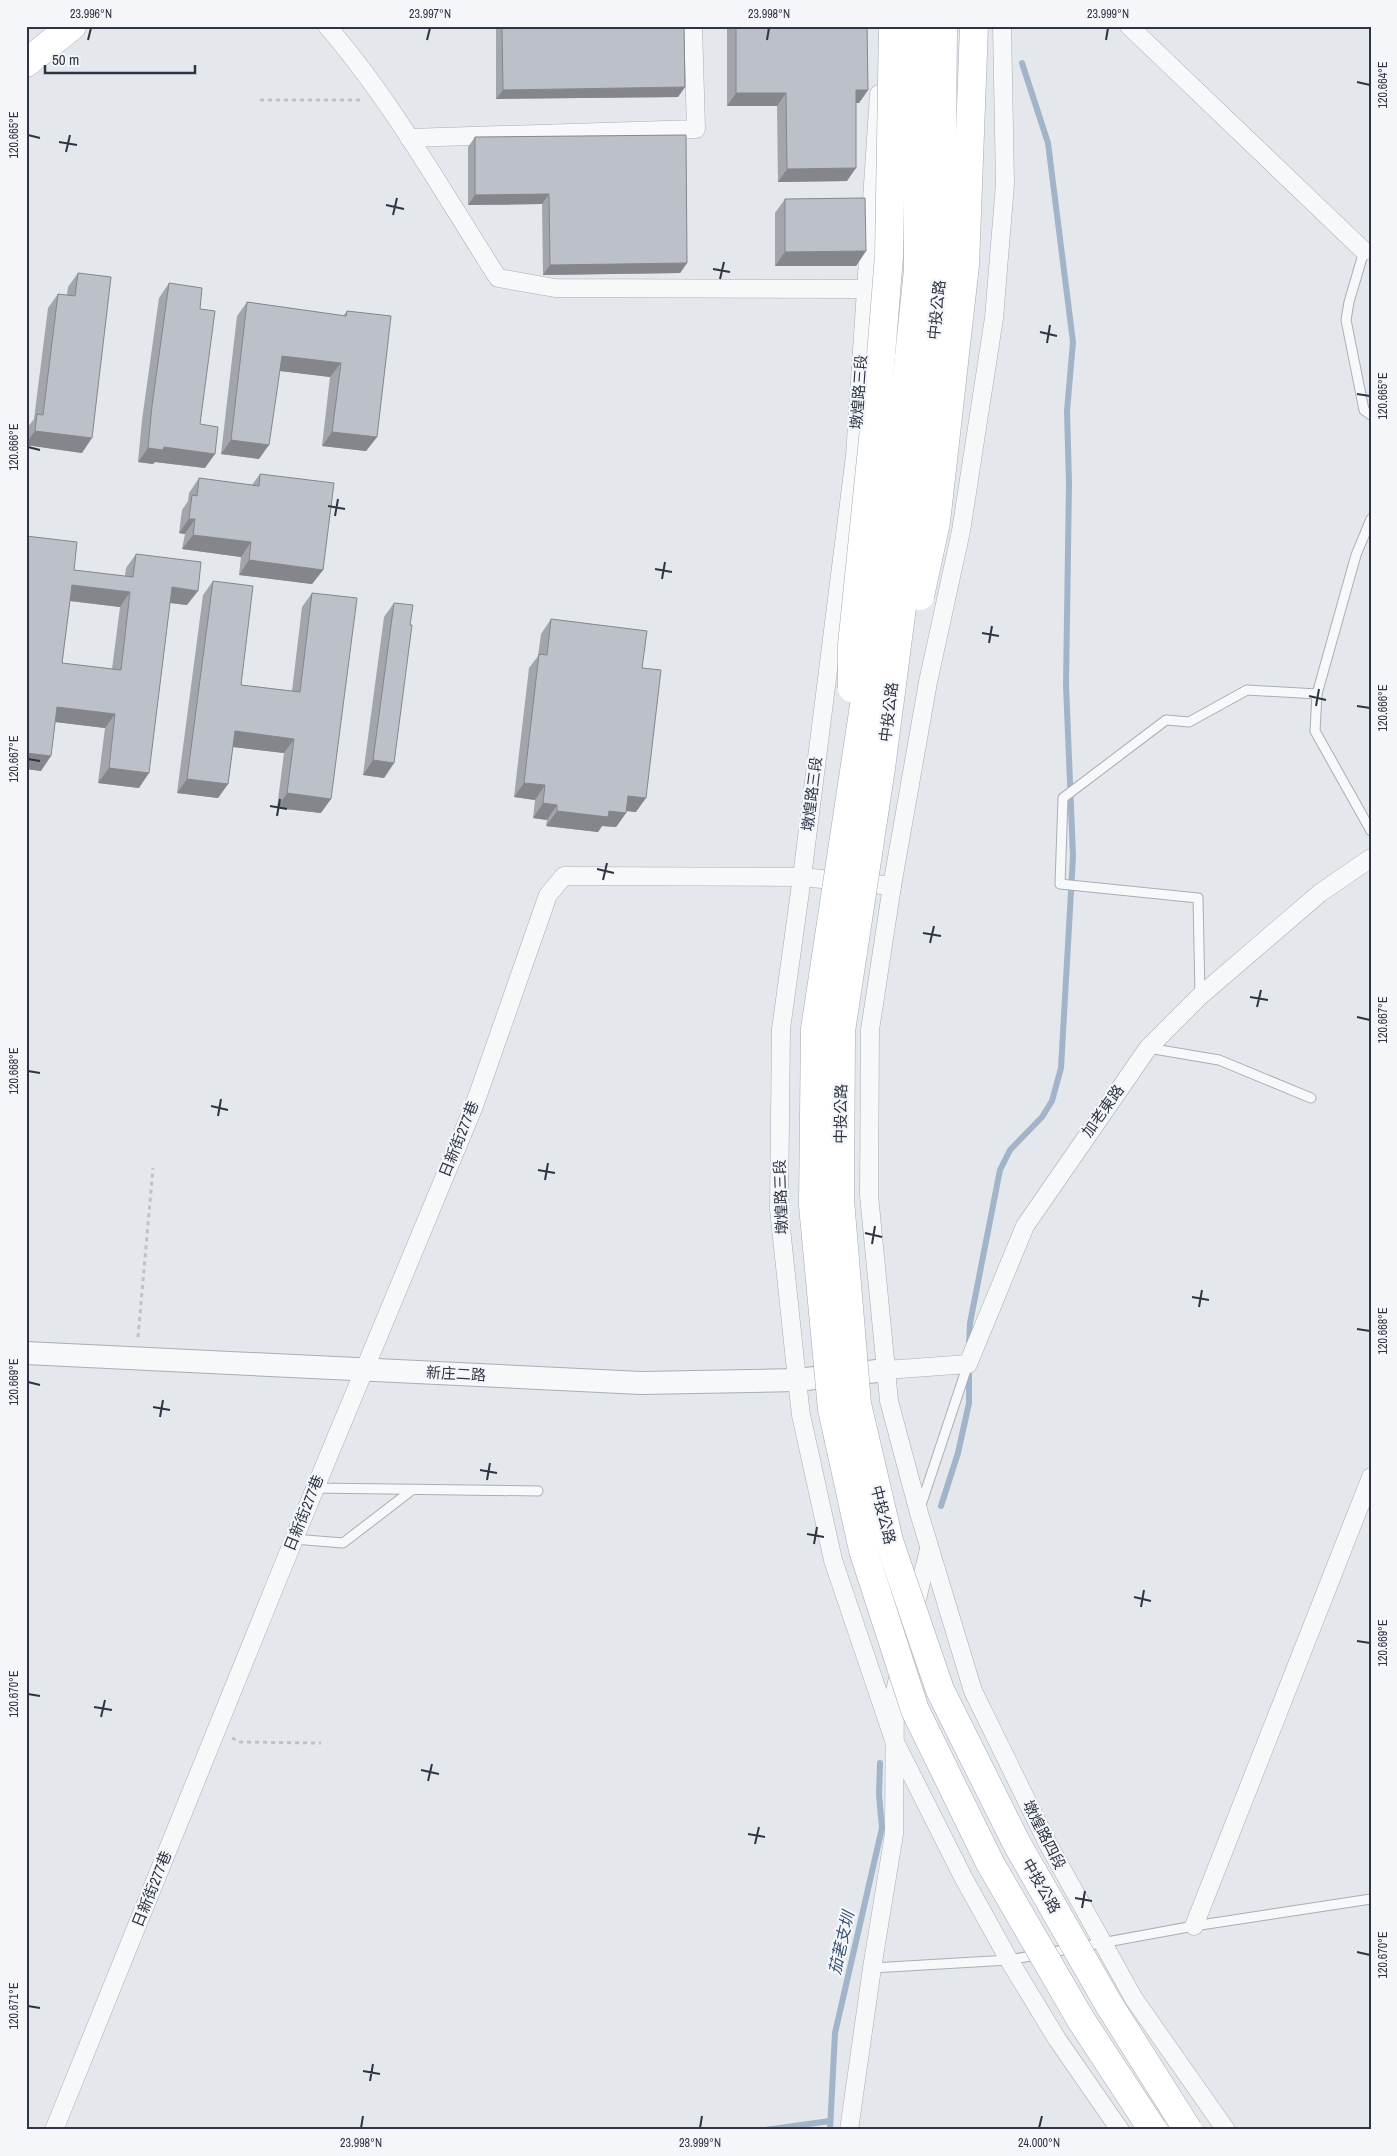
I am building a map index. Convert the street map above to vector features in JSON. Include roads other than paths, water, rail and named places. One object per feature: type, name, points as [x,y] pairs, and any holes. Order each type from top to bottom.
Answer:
[{"type":"main road","points":[[26,63],[72,26]]},
{"type":"main road","points":[[852,772],[852,645],[879,380],[889,256],[893,26]]},
{"type":"main road","name":"中投公路","points":[[917,26],[918,270],[892,521],[852,772],[815,1029],[813,1205],[832,1409],[863,1550],[915,1710],[990,1862],[1081,2020],[1153,2130]]},
{"type":"main road","name":"中投公路","points":[[943,26],[941,271],[913,523],[881,768],[841,1031],[840,1200],[857,1404],[888,1540],[940,1690],[1017,1844],[1108,2003],[1188,2130]]},
{"type":"main road","points":[[881,768],[936,522],[965,265],[974,26]]},
{"type":"street","points":[[327,26],[350,52],[409,138],[498,278],[555,288],[866,289]]},
{"type":"street","points":[[409,138],[696,129],[693,26]]},
{"type":"street","name":"墩煌路三段","points":[[881,26],[881,75],[855,456],[781,1039],[779,1208],[801,1415],[833,1560],[894,1740]]},
{"type":"street","points":[[919,1513],[889,1401],[869,1195],[870,1040],[892,886],[928,682],[960,531],[994,318],[1005,184],[1002,26]]},
{"type":"street","points":[[1129,26],[1367,253]]},
{"type":"street","points":[[855,456],[970,469]]},
{"type":"street","name":"加老東路","points":[[968,1364],[1025,1226],[1081,1142],[1148,1048],[1200,996],[1320,893],[1371,858]]},
{"type":"street","name":"日新街277巷","points":[[54,2130],[314,1488],[474,1106],[548,895],[564,876],[802,877]]},
{"type":"street","points":[[802,877],[892,886]]},
{"type":"street","name":"新庄二路","points":[[26,1353],[641,1383],[796,1380],[886,1370]]},
{"type":"street","points":[[886,1370],[968,1364]]},
{"type":"street","points":[[1194,1926],[1371,1478]]},
{"type":"street","name":"墩煌路四段","points":[[919,1513],[973,1691],[1048,1844],[1134,1999],[1226,2130]]},
{"type":"street","points":[[849,2130],[872,1968],[894,1834],[895,1691],[930,1548]]},
{"type":"street","points":[[894,1740],[963,1877],[1009,1960],[1057,2039],[1120,2130]]},
{"type":"lane","points":[[1367,253],[1348,302],[1346,320],[1364,410],[1371,415]]},
{"type":"lane","points":[[1371,519],[1356,556],[1317,694],[1315,730],[1371,831]]},
{"type":"lane","points":[[1200,996],[1198,898],[1060,884],[1063,798],[1166,720],[1189,722],[1247,690],[1317,694]]},
{"type":"lane","points":[[1148,1048],[1218,1060],[1311,1098]]},
{"type":"lane","points":[[919,1513],[968,1364]]},
{"type":"lane","points":[[314,1488],[538,1491]]},
{"type":"lane","points":[[294,1539],[343,1543],[412,1490]]},
{"type":"lane","points":[[872,1968],[1009,1960],[1194,1926],[1371,1899]]},
{"type":"waterway","points":[[969,1346],[970,1323],[1000,1170],[1010,1150],[1042,1117],[1052,1101],[1061,1068],[1073,856],[1066,685],[1069,483],[1067,411],[1073,342],[1048,143],[1022,63]]},
{"type":"waterway","points":[[941,1506],[958,1453],[969,1403],[969,1366]]},
{"type":"waterway","name":"茄荖支圳","points":[[830,2130],[835,2033],[882,1828],[879,1795],[880,1763]]},
{"type":"waterway","points":[[765,2130],[830,2121]]}]
